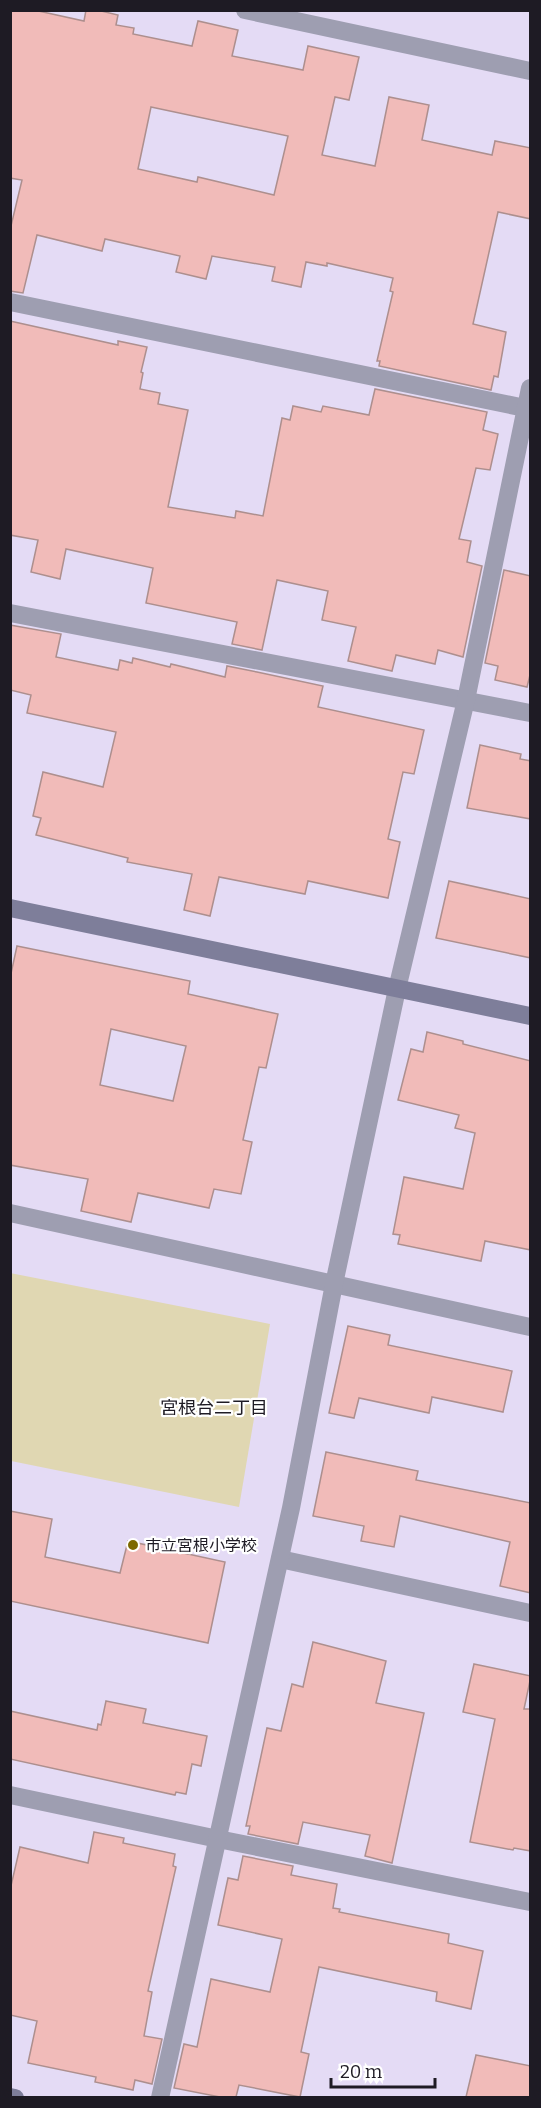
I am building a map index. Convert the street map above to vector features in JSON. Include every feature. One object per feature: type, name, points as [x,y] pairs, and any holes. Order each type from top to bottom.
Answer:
[{"type":"street","points":[[245,10],[531,71]]},
{"type":"street","points":[[10,302],[528,409]]},
{"type":"street","points":[[160,2097],[279,1559],[334,1284],[397,989],[466,700],[531,388]]},
{"type":"street","points":[[10,613],[531,713]]},
{"type":"street","points":[[10,908],[531,1016]]},
{"type":"street","points":[[10,1213],[531,1327]]},
{"type":"street","points":[[279,1559],[531,1613]]},
{"type":"street","points":[[10,1795],[531,1902]]},
{"type":"sand","points":[[10,1273],[270,1324],[239,1507],[11,1461]]},
{"type":"building","points":[[10,10],[34,10],[84,21],[86,10],[97,10],[118,15],[116,25],[134,28],[133,34],[192,46],[198,21],[238,30],[232,56],[303,70],[308,46],[359,57],[349,100],[335,97],[322,155],[375,166],[389,97],[429,105],[422,140],[492,155],[495,141],[531,148],[531,219],[498,212],[473,324],[506,332],[498,377],[494,376],[491,390],[379,366],[380,361],[377,361],[393,292],[390,291],[393,278],[327,263],[327,266],[306,262],[301,287],[272,281],[275,267],[212,256],[206,279],[176,272],[180,256],[105,239],[102,251],[37,235],[23,293],[10,291],[10,230],[22,180],[10,178]],"holes":[[[151,107],[288,136],[274,195],[198,177],[197,182],[138,169]]]},
{"type":"building","points":[[10,321],[118,345],[118,341],[147,347],[141,372],[143,373],[140,389],[160,393],[158,404],[188,410],[168,507],[235,518],[236,511],[263,516],[282,418],[290,420],[293,406],[321,412],[323,406],[369,415],[375,389],[487,412],[483,430],[498,434],[490,470],[476,468],[459,539],[471,541],[467,562],[482,566],[463,657],[438,650],[435,664],[396,655],[392,671],[348,661],[356,627],[322,620],[328,591],[277,580],[262,650],[232,644],[237,622],[146,603],[153,568],[66,549],[60,579],[31,572],[38,540],[10,535]]},
{"type":"building","points":[[504,570],[531,576],[531,671],[527,687],[495,680],[498,666],[485,663]]},
{"type":"building","points":[[10,625],[61,634],[56,657],[118,670],[120,660],[132,663],[133,658],[170,667],[171,664],[225,677],[227,666],[323,686],[318,707],[424,730],[414,774],[403,772],[388,839],[400,842],[388,898],[308,881],[305,894],[219,877],[210,916],[184,910],[192,874],[127,862],[128,858],[36,835],[41,818],[33,816],[43,772],[103,787],[116,732],[27,713],[31,695],[10,690]]},
{"type":"building","points":[[480,745],[521,754],[520,759],[531,761],[531,819],[467,808]]},
{"type":"building","points":[[449,881],[531,899],[531,958],[436,938]]},
{"type":"building","points":[[17,946],[190,981],[188,994],[278,1014],[266,1068],[259,1067],[243,1140],[252,1142],[241,1194],[214,1189],[209,1208],[138,1193],[131,1222],[81,1211],[88,1179],[10,1165],[10,978]],"holes":[[[111,1029],[186,1046],[173,1101],[100,1085]]]},
{"type":"building","points":[[427,1032],[463,1041],[463,1044],[531,1061],[531,1250],[485,1241],[481,1261],[398,1244],[400,1235],[393,1234],[404,1177],[463,1189],[475,1133],[455,1128],[459,1115],[398,1100],[411,1049],[423,1052]]},
{"type":"building","points":[[348,1326],[390,1335],[388,1345],[512,1371],[503,1412],[432,1397],[429,1413],[359,1398],[354,1418],[329,1413]]},
{"type":"building","points":[[326,1452],[418,1471],[416,1480],[531,1503],[531,1593],[500,1586],[510,1542],[400,1516],[394,1547],[361,1541],[364,1526],[313,1516]]},
{"type":"building","points":[[10,1511],[52,1519],[45,1557],[120,1573],[128,1541],[225,1562],[208,1643],[10,1601]]},
{"type":"building","points":[[313,1642],[386,1661],[376,1703],[424,1713],[392,1863],[365,1856],[370,1835],[303,1822],[298,1844],[248,1834],[250,1826],[246,1826],[267,1728],[281,1731],[292,1684],[303,1687]]},
{"type":"building","points":[[474,1664],[531,1676],[524,1709],[531,1709],[531,1851],[470,1842],[495,1719],[463,1712]]},
{"type":"building","points":[[106,1701],[146,1709],[143,1723],[207,1736],[201,1766],[192,1764],[186,1794],[176,1792],[175,1795],[10,1759],[10,1711],[97,1730],[98,1724],[101,1725]]},
{"type":"building","points":[[94,1832],[124,1838],[123,1843],[175,1854],[173,1866],[176,1867],[148,1991],[152,1992],[144,2036],[162,2039],[152,2084],[135,2080],[133,2090],[95,2082],[96,2077],[28,2063],[37,2021],[10,2015],[10,1890],[20,1847],[88,1863]]},
{"type":"building","points":[[243,1856],[293,1866],[291,1875],[337,1884],[333,1908],[340,1909],[339,1912],[449,1934],[448,1943],[483,1951],[471,2009],[436,2001],[437,1992],[319,1967],[301,2052],[309,2054],[300,2097],[239,2085],[236,2097],[220,2097],[174,2088],[184,2044],[197,2047],[211,1979],[270,1992],[282,1939],[218,1925],[228,1878],[238,1880]]},
{"type":"building","points":[[476,2055],[531,2066],[531,2097],[466,2097]]},
{"type":"place","name":"市立宮根小学校","points":[[133,1545]]},
{"type":"district","name":"宮根台二丁目","points":[[214,1408]]}]
